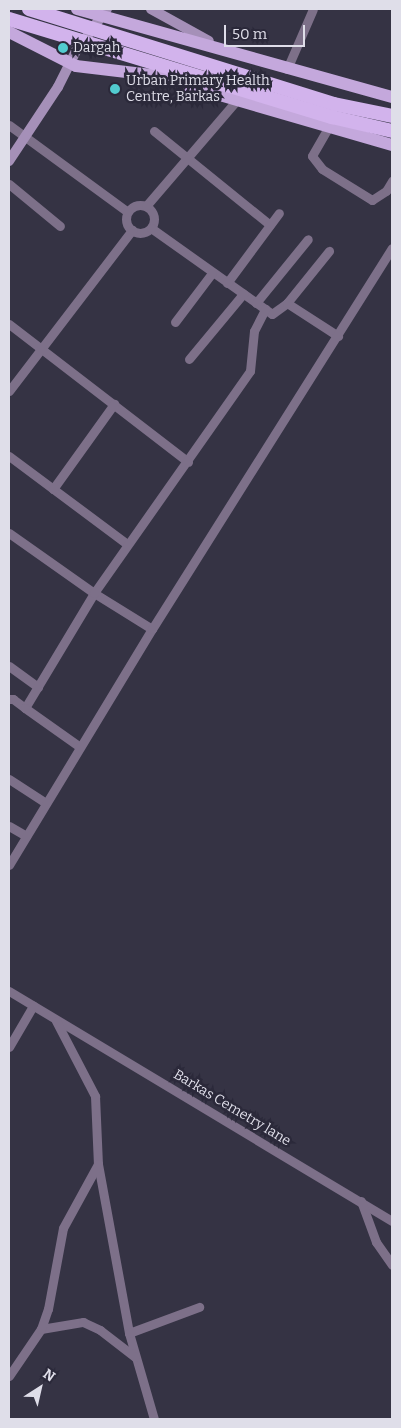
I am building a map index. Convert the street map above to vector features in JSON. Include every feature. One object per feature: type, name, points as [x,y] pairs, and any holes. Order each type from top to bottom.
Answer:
[{"type":"highway","points":[[29,9],[325,101],[392,116]]},
{"type":"highway","points":[[9,19],[332,117],[392,131]]},
{"type":"main road","points":[[77,9],[105,12],[268,64],[392,98]]},
{"type":"main road","points":[[151,9],[202,39],[255,54],[268,64]]},
{"type":"main road","points":[[9,161],[27,137],[69,63],[105,12]]},
{"type":"main road","points":[[9,32],[69,63],[152,75],[258,108],[392,145]]},
{"type":"main road","points":[[258,108],[268,64]]},
{"type":"street","points":[[287,69],[313,9]]},
{"type":"street","points":[[146,206],[236,101]]},
{"type":"street","points":[[9,125],[128,212]]},
{"type":"street","points":[[328,128],[312,156],[322,169],[372,200],[386,191],[392,181]]},
{"type":"street","points":[[154,131],[270,225]]},
{"type":"street","points":[[9,184],[60,226]]},
{"type":"street","points":[[128,212],[138,205],[146,206],[154,216],[151,228]]},
{"type":"street","points":[[128,212],[127,224],[132,230],[139,233],[151,228]]},
{"type":"street","points":[[227,283],[279,214]]},
{"type":"street","points":[[151,228],[212,273],[265,309],[274,313],[287,303],[329,251]]},
{"type":"street","points":[[9,391],[132,230]]},
{"type":"street","points":[[256,303],[308,238]]},
{"type":"street","points":[[9,865],[152,629],[392,248]]},
{"type":"street","points":[[175,322],[212,273]]},
{"type":"street","points":[[190,359],[243,294]]},
{"type":"street","points":[[287,303],[338,336]]},
{"type":"street","points":[[25,708],[94,593],[188,462],[250,371],[254,331],[265,309]]},
{"type":"street","points":[[9,324],[42,347],[188,462]]},
{"type":"street","points":[[53,490],[114,404]]},
{"type":"street","points":[[9,456],[128,544]]},
{"type":"street","points":[[9,533],[94,593],[152,629]]},
{"type":"street","points":[[9,666],[38,687]]},
{"type":"street","points":[[9,699],[13,699],[80,747]]},
{"type":"street","points":[[9,780],[46,803]]},
{"type":"street","points":[[9,826],[26,836]]},
{"type":"street","name":"Barkas Cemetry lane","points":[[9,992],[361,1200],[392,1221]]},
{"type":"street","points":[[9,1047],[32,1006]]},
{"type":"street","points":[[56,1020],[95,1096],[98,1164],[129,1333],[151,1418]]},
{"type":"street","points":[[9,1376],[41,1329],[48,1310],[63,1228],[98,1164]]},
{"type":"street","points":[[361,1200],[376,1242],[392,1265]]},
{"type":"street","points":[[129,1333],[199,1307]]},
{"type":"street","points":[[41,1329],[84,1322],[100,1330],[135,1357]]},
{"type":"place","name":"Dargah","points":[[63,48]]},
{"type":"place","name":"Urban Primary Health Centre, Barkas","points":[[115,89]]}]
